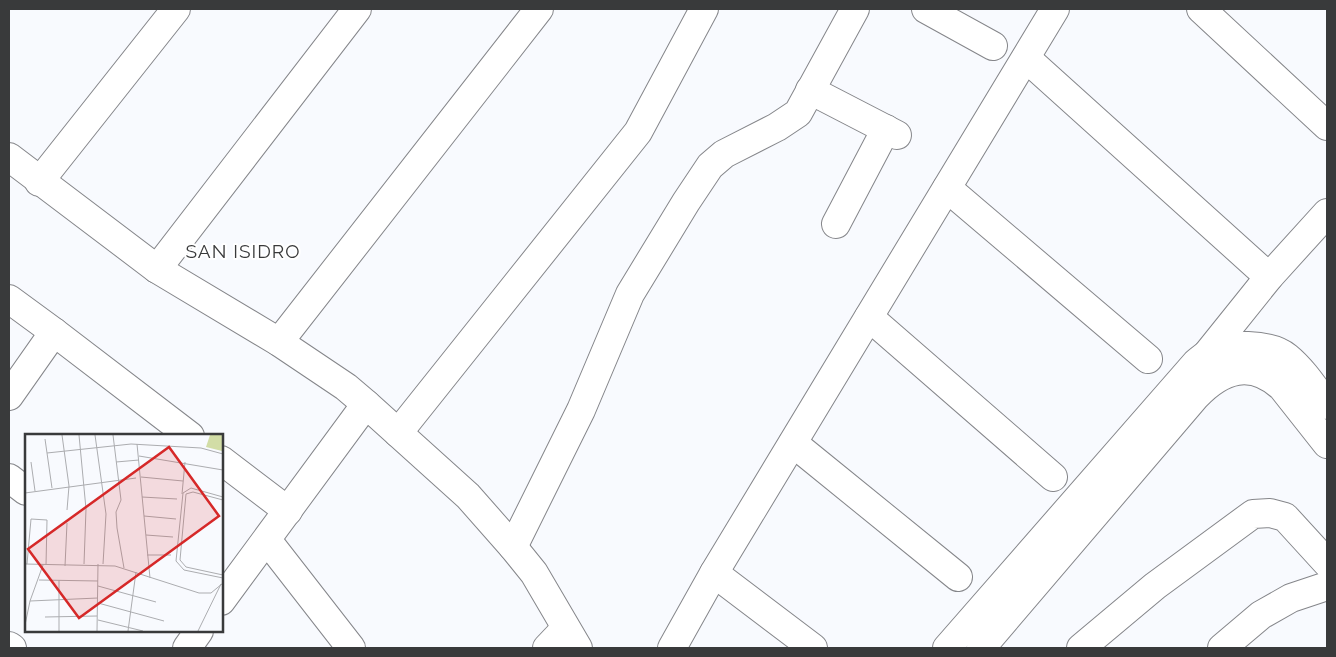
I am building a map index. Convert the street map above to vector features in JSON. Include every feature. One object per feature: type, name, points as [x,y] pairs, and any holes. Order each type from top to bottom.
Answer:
[{"type":"street","points":[[176,9],[19,170],[157,269],[278,342],[346,387],[366,404],[468,496],[513,547],[534,574],[564,642]]},
{"type":"street","points":[[157,269],[358,9]]},
{"type":"street","points":[[278,342],[539,9]]},
{"type":"street","points":[[398,433],[638,132],[704,9]]},
{"type":"street","points":[[513,547],[581,410],[630,294],[686,202],[710,166],[724,154],[777,127],[798,113],[855,9]]},
{"type":"street","points":[[926,9],[993,46]]},
{"type":"street","points":[[672,648],[714,573],[1055,9]]},
{"type":"street","points":[[1201,9],[1327,126]]},
{"type":"street","points":[[1026,58],[1269,277]]},
{"type":"street","points":[[810,90],[892,132],[836,224]]},
{"type":"street","points":[[947,188],[1148,359]]},
{"type":"street","points":[[947,648],[1196,363],[1208,354],[1269,277],[1327,213]]},
{"type":"street","points":[[9,299],[187,434]]},
{"type":"street","points":[[870,317],[1053,477]]},
{"type":"street","points":[[1236,318],[1242,346]]},
{"type":"street","points":[[9,396],[54,332]]},
{"type":"street","points":[[1208,354],[1229,347],[1242,346],[1266,349],[1285,355],[1295,364],[1327,405]]},
{"type":"street","points":[[981,648],[1196,396],[1220,376],[1233,370],[1242,370],[1254,371],[1274,380],[1282,387],[1327,444]]},
{"type":"street","points":[[222,600],[366,404]]},
{"type":"street","points":[[793,443],[958,577]]},
{"type":"street","points":[[222,461],[288,511]]},
{"type":"street","points":[[9,478],[25,490]]},
{"type":"street","points":[[1081,648],[1155,586],[1253,514],[1270,513],[1285,517],[1327,563]]},
{"type":"street","points":[[267,540],[351,648]]},
{"type":"street","points":[[714,573],[813,648]]},
{"type":"street","points":[[1222,648],[1261,615],[1291,598],[1327,586]]},
{"type":"street","points":[[186,648],[199,632]]},
{"type":"district","name":"SAN ISIDRO","points":[[243,251]]}]
